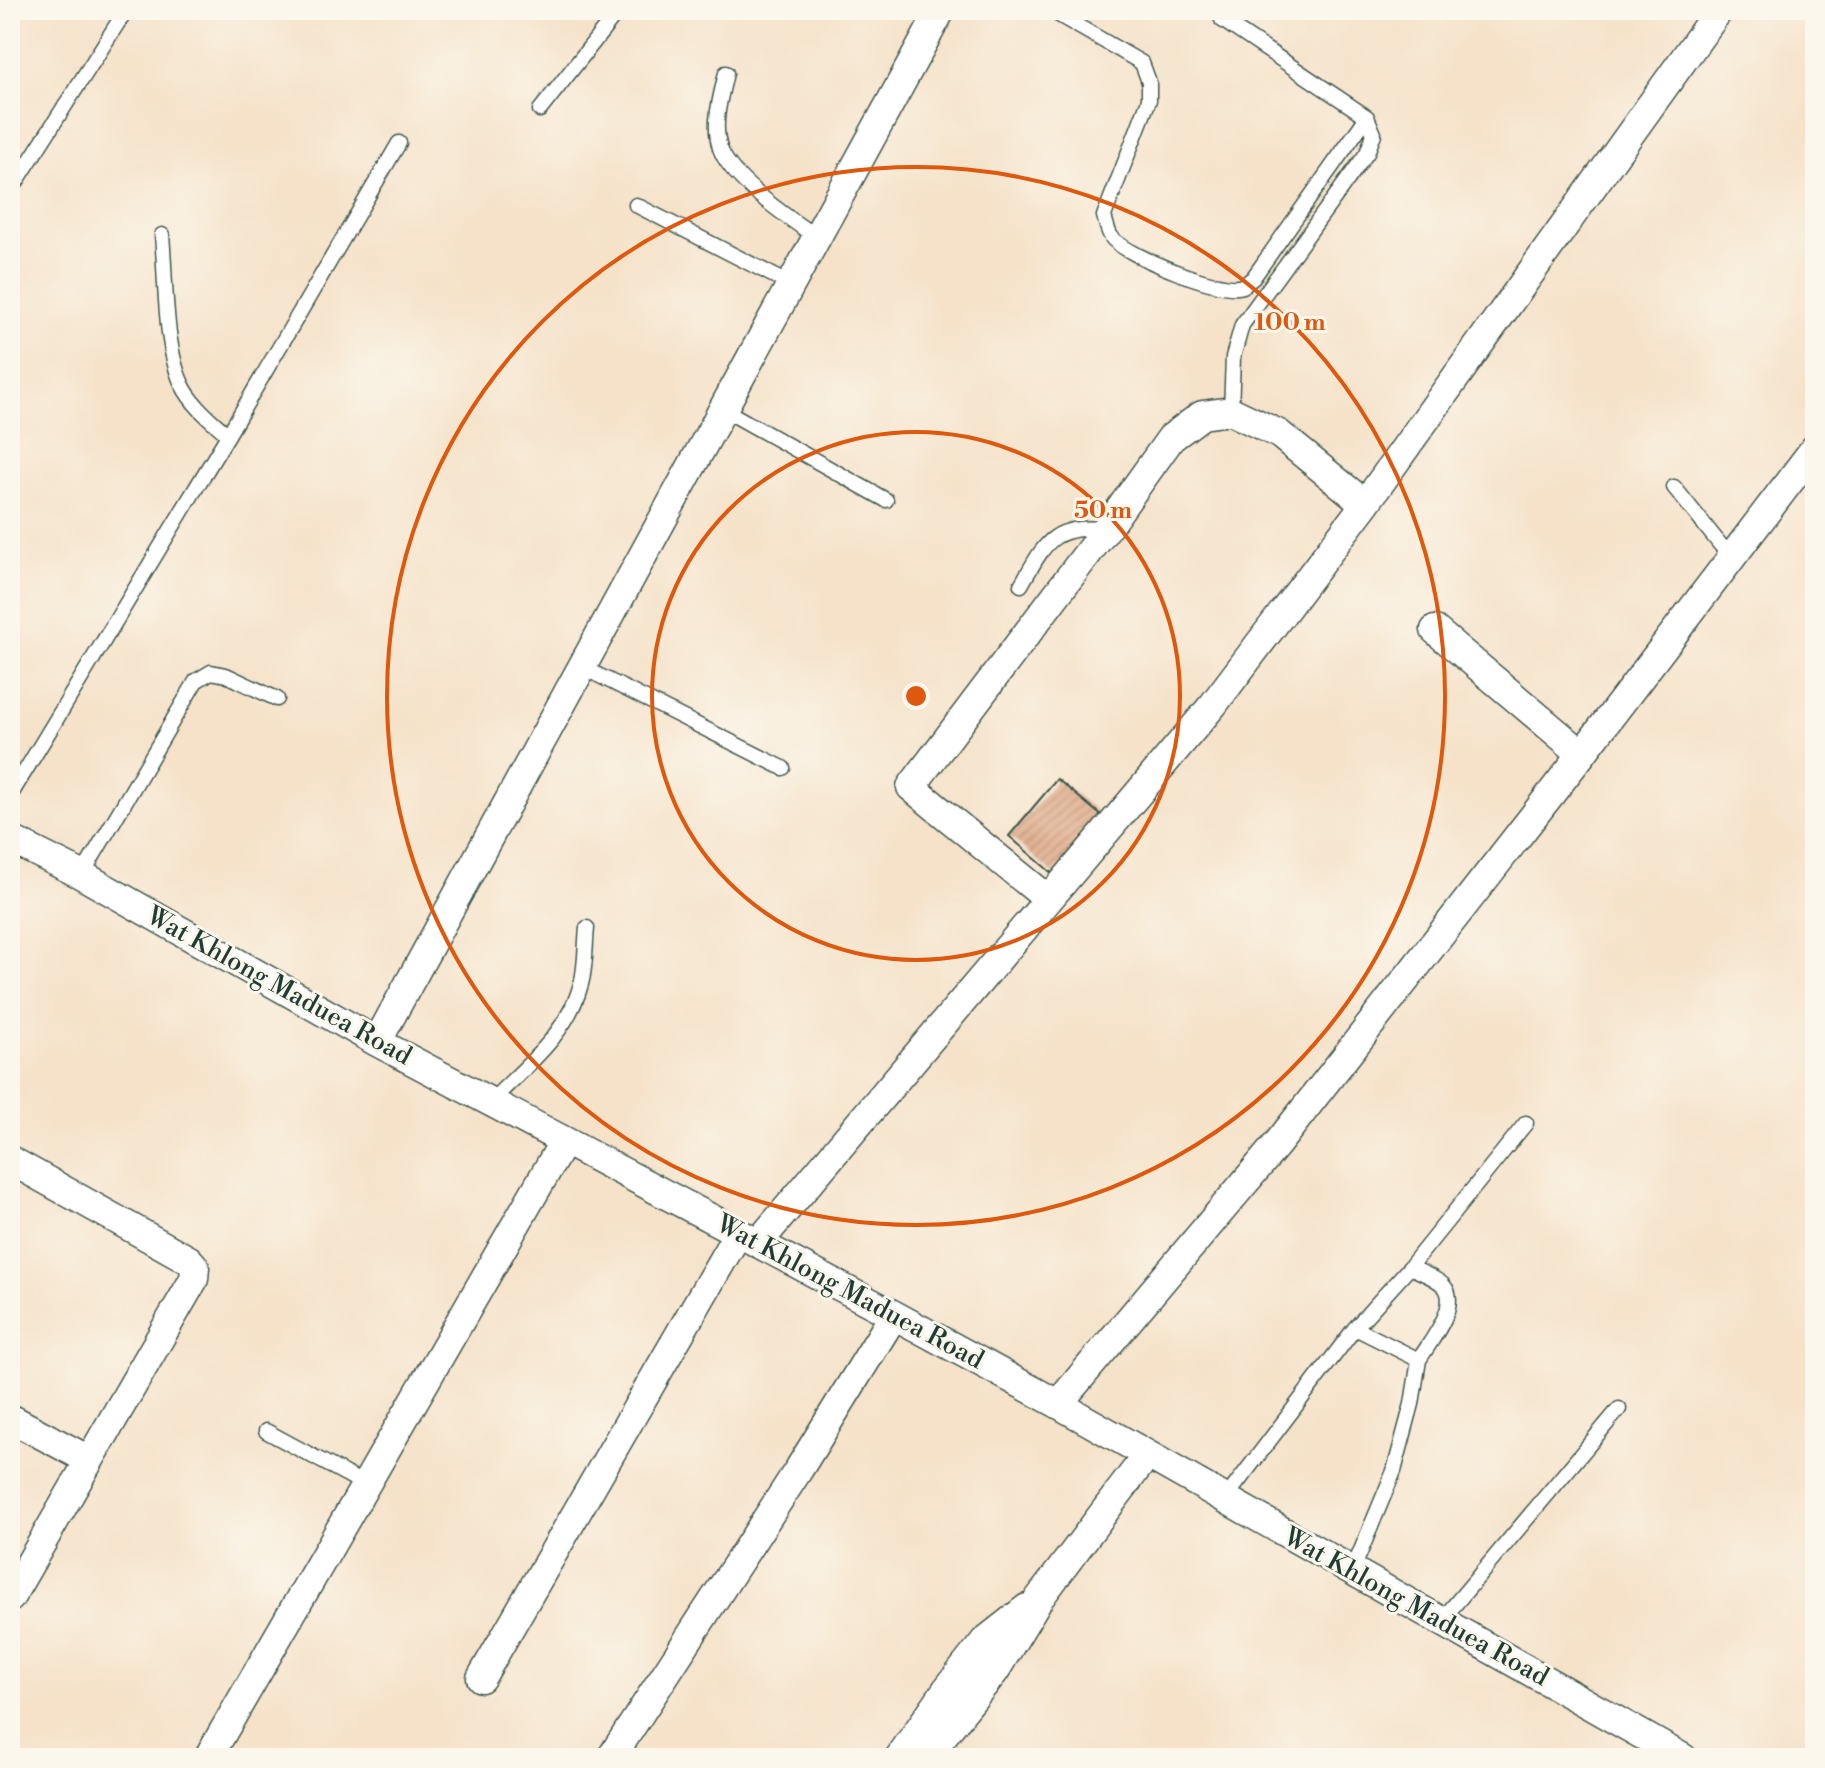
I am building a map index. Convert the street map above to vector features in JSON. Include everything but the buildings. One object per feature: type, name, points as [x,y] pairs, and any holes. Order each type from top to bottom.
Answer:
[{"type":"street","points":[[481,1678],[748,1238],[1048,899],[1213,705],[1365,504],[1719,10]]},
{"type":"street","points":[[377,1042],[939,11]]},
{"type":"street","points":[[1048,899],[911,787],[1171,438],[1202,415],[1231,411],[1279,434],[1365,504]]},
{"type":"street","points":[[1058,1404],[1278,1143],[1582,754],[1815,448]]},
{"type":"street","points":[[1435,630],[1582,754]]},
{"type":"street","name":"Wat Khlong Maduea Road","points":[[10,839],[82,875],[377,1042],[1058,1404],[1683,1758]]},
{"type":"street","points":[[208,1758],[564,1141]]},
{"type":"street","points":[[10,1160],[189,1260],[195,1267],[194,1279],[10,1598]]},
{"type":"street","points":[[611,1758],[894,1315]]},
{"type":"street","points":[[10,1418],[89,1460]]},
{"type":"street","points":[[925,1758],[995,1671],[1038,1600],[1147,1455]]},
{"type":"street","points":[[899,1758],[985,1641],[1038,1600]]},
{"type":"lane","points":[[10,192],[126,10]]},
{"type":"lane","points":[[540,110],[619,10]]},
{"type":"lane","points":[[1050,10],[1142,63],[1149,82],[1149,100],[1104,216],[1112,239],[1180,274],[1217,286],[1241,286],[1253,278],[1367,117]]},
{"type":"lane","points":[[1222,20],[1367,117],[1374,134],[1367,153],[1242,325],[1233,357],[1231,411]]},
{"type":"lane","points":[[726,73],[717,119],[720,148],[735,171],[765,200],[816,237]]},
{"type":"lane","points":[[10,796],[228,435],[399,143]]},
{"type":"lane","points":[[636,205],[790,284]]},
{"type":"lane","points":[[162,235],[173,356],[183,384],[197,407],[228,435]]},
{"type":"lane","points":[[723,409],[886,500]]},
{"type":"lane","points":[[1674,487],[1731,558]]},
{"type":"lane","points":[[1021,585],[1044,546],[1060,533],[1081,527],[1106,529]]},
{"type":"lane","points":[[582,667],[783,768]]},
{"type":"lane","points":[[82,875],[196,681],[211,672],[226,675],[277,699]]},
{"type":"lane","points":[[490,1102],[551,1041],[572,1010],[582,982],[587,928]]},
{"type":"lane","points":[[1225,1499],[1355,1328],[1410,1267],[1526,1123]]},
{"type":"lane","points":[[1352,1572],[1394,1471],[1412,1404],[1419,1360],[1450,1309],[1444,1285],[1410,1267]]},
{"type":"lane","points":[[1355,1328],[1419,1360]]},
{"type":"lane","points":[[1441,1621],[1619,1409]]},
{"type":"lane","points":[[266,1431],[366,1485]]}]
